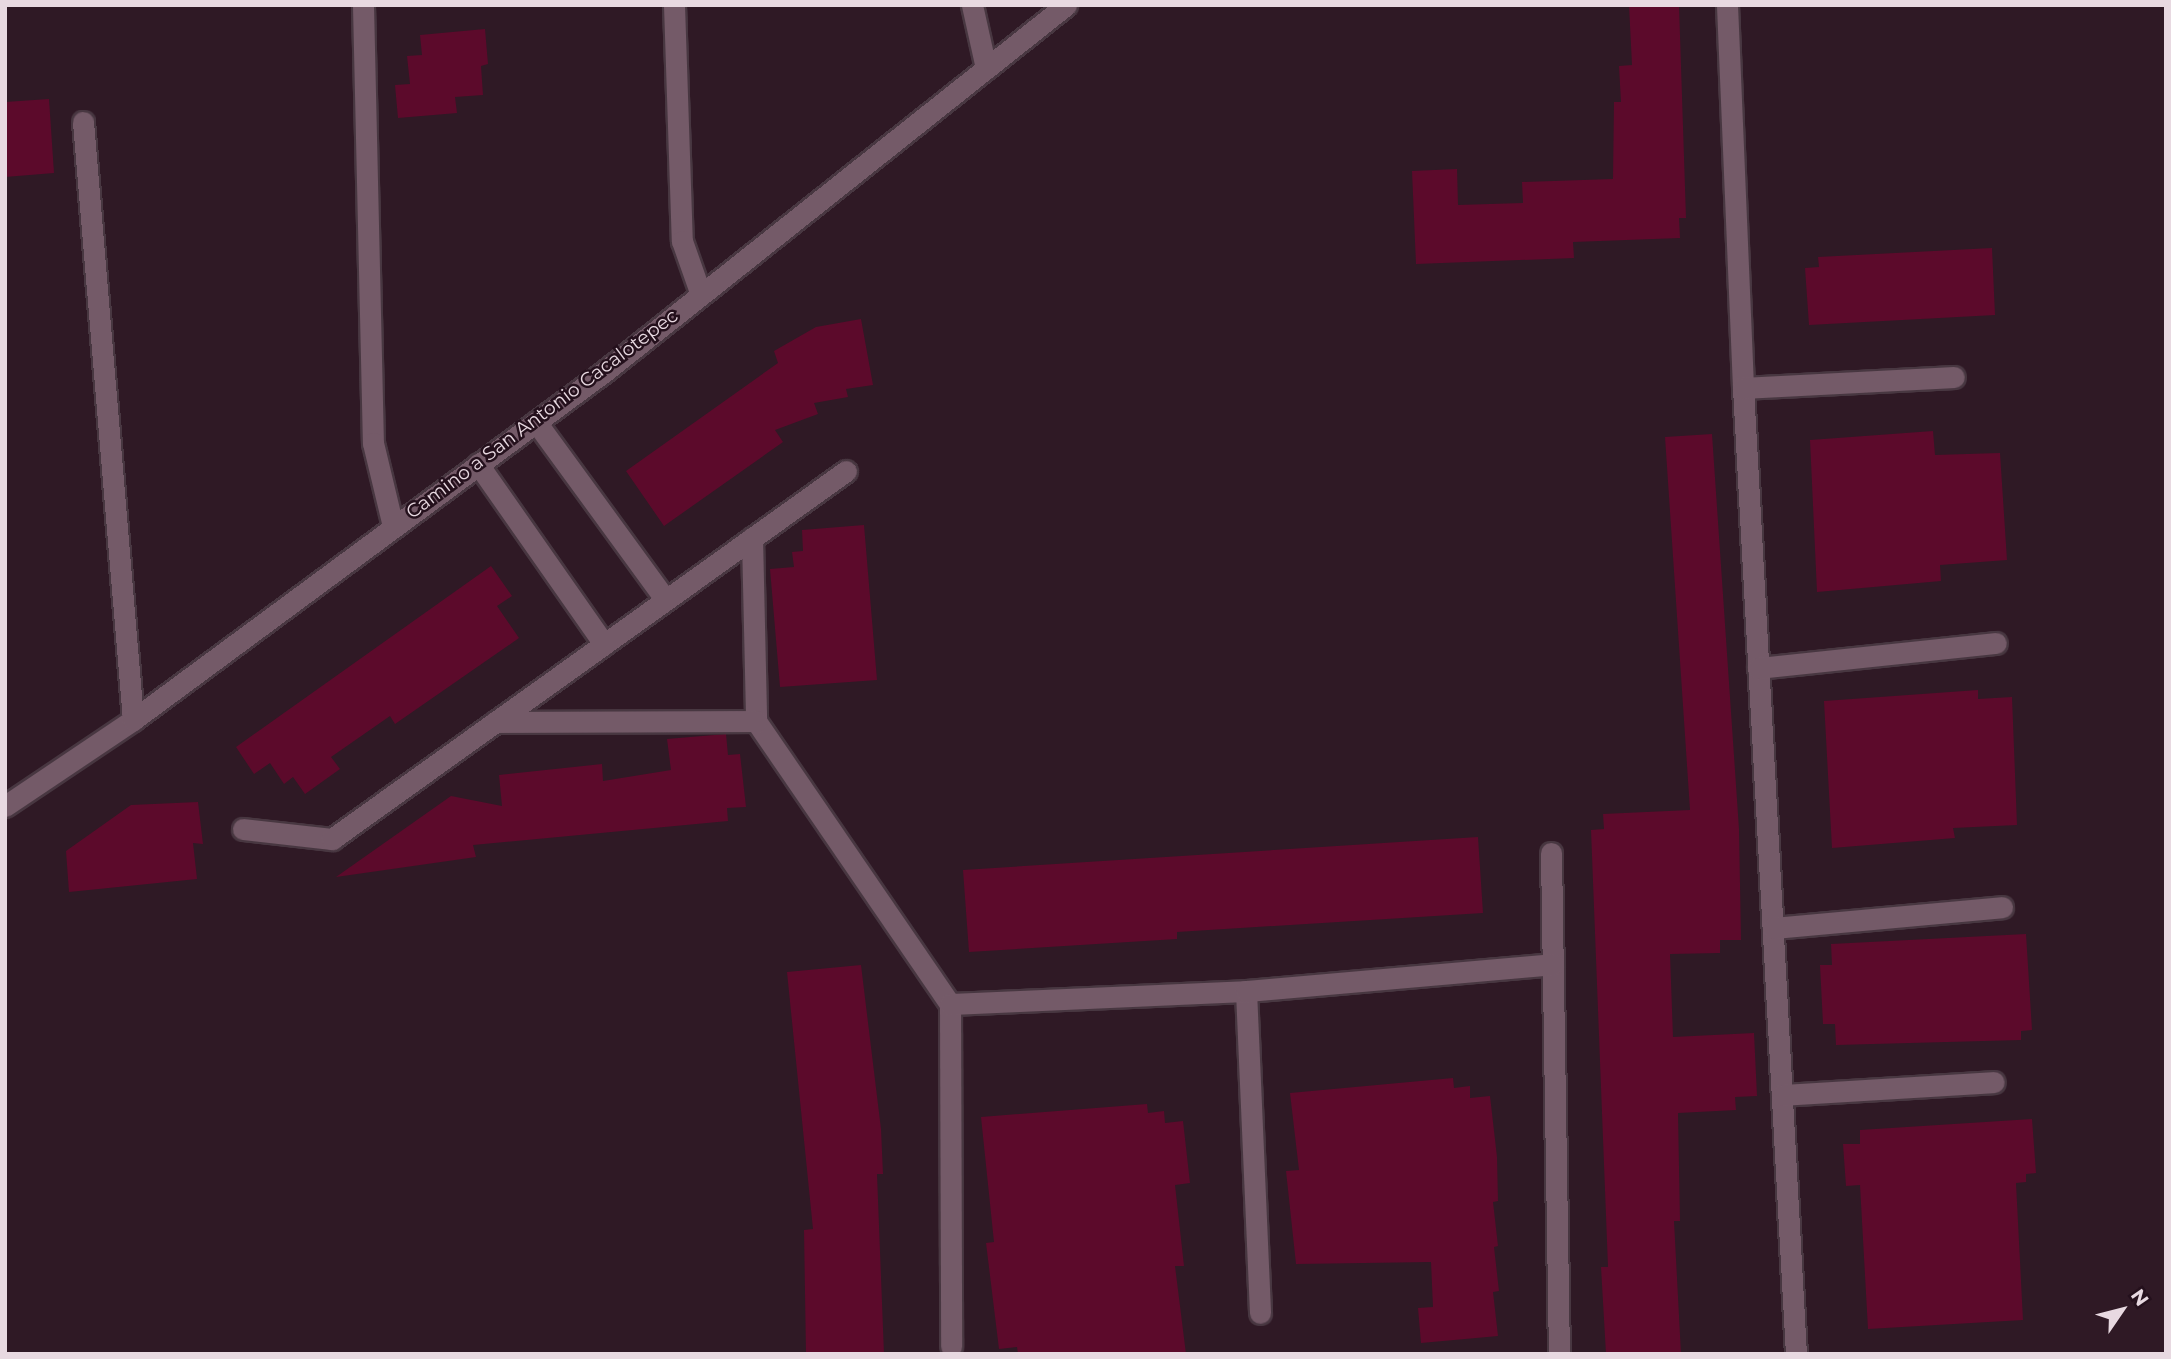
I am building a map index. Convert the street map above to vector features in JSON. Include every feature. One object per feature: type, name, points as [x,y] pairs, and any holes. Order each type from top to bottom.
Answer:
[{"type":"street","points":[[363,5],[373,443],[393,526]]},
{"type":"street","points":[[674,5],[682,241],[701,295]]},
{"type":"street","points":[[972,5],[986,68]]},
{"type":"street","name":"Camino a San Antonio Cacalotepec","points":[[5,806],[133,720],[536,422],[701,295],[1066,5]]},
{"type":"street","points":[[1727,5],[1743,388],[1796,1354]]},
{"type":"street","points":[[83,122],[133,720]]},
{"type":"street","points":[[1743,388],[1954,377]]},
{"type":"street","points":[[536,422],[666,600]]},
{"type":"street","points":[[478,464],[604,644]]},
{"type":"street","points":[[243,829],[332,839],[846,471]]},
{"type":"street","points":[[752,538],[755,721],[950,1004],[951,1346]]},
{"type":"street","points":[[1758,668],[1996,643]]},
{"type":"street","points":[[495,722],[755,721]]},
{"type":"street","points":[[1551,853],[1559,1354]]},
{"type":"street","points":[[1773,928],[2002,907]]},
{"type":"street","points":[[950,1004],[1246,991],[1553,964]]},
{"type":"street","points":[[1246,991],[1260,1313]]},
{"type":"street","points":[[1782,1095],[1994,1082]]},
{"type":"building","points":[[1629,5],[1679,5],[1686,218],[1679,218],[1680,238],[1573,242],[1574,258],[1416,264],[1412,171],[1457,169],[1458,205],[1523,203],[1522,182],[1613,179],[1614,102],[1621,102],[1619,66],[1632,65]]},
{"type":"building","points":[[485,29],[488,64],[481,66],[483,95],[455,97],[457,113],[398,118],[395,85],[410,84],[407,56],[422,55],[420,35]]},
{"type":"building","points":[[49,99],[54,173],[5,177],[5,102]]},
{"type":"building","points":[[1992,248],[1995,315],[1809,325],[1805,268],[1819,267],[1818,257]]},
{"type":"building","points":[[861,319],[873,385],[846,389],[848,397],[814,403],[818,414],[775,430],[783,442],[664,526],[626,471],[778,363],[774,351],[816,327]]},
{"type":"building","points":[[1933,431],[1935,455],[2000,453],[2007,560],[1940,565],[1941,581],[1817,592],[1810,440]]},
{"type":"building","points":[[1712,434],[1739,829],[1741,940],[1720,940],[1720,953],[1670,954],[1673,1037],[1754,1033],[1757,1096],[1735,1097],[1736,1110],[1678,1113],[1680,1221],[1674,1221],[1681,1354],[1606,1354],[1601,1267],[1608,1267],[1591,830],[1604,829],[1603,814],[1690,810],[1665,437]]},
{"type":"building","points":[[864,525],[877,680],[780,687],[770,569],[794,567],[792,552],[803,551],[802,530]]},
{"type":"building","points":[[491,566],[512,596],[497,606],[519,638],[395,724],[390,716],[331,757],[340,769],[305,794],[293,777],[284,784],[270,763],[254,774],[236,747]]},
{"type":"building","points":[[1978,690],[1978,699],[2012,697],[2017,825],[1953,828],[1955,838],[1832,848],[1824,701]]},
{"type":"building","points":[[726,734],[728,755],[740,754],[746,807],[727,808],[728,821],[473,845],[476,857],[336,877],[451,796],[502,806],[499,775],[602,764],[603,781],[671,770],[667,739]]},
{"type":"building","points":[[198,802],[203,844],[193,843],[197,879],[69,892],[66,851],[131,805]]},
{"type":"building","points":[[1478,837],[1483,913],[1177,932],[1177,939],[969,952],[963,870]]},
{"type":"building","points":[[2026,934],[2032,1030],[2021,1031],[2021,1040],[1836,1045],[1835,1024],[1823,1024],[1820,965],[1832,965],[1831,944]]},
{"type":"building","points":[[861,965],[881,1129],[883,1174],[877,1174],[884,1354],[806,1354],[804,1230],[813,1229],[787,972]]},
{"type":"building","points":[[1453,1078],[1454,1088],[1470,1086],[1470,1098],[1490,1096],[1497,1157],[1498,1201],[1493,1202],[1499,1291],[1493,1292],[1498,1336],[1421,1343],[1418,1308],[1433,1307],[1431,1262],[1296,1264],[1286,1171],[1299,1170],[1290,1093]]},
{"type":"building","points":[[1147,1104],[1148,1113],[1164,1111],[1165,1123],[1183,1121],[1190,1183],[1175,1185],[1184,1266],[1175,1266],[1186,1354],[1018,1354],[1017,1347],[999,1349],[986,1243],[994,1242],[981,1117]]},
{"type":"building","points":[[2032,1119],[2036,1173],[2026,1174],[2026,1182],[2016,1183],[2023,1320],[1868,1329],[1860,1185],[1846,1186],[1843,1144],[1860,1144],[1860,1130]]}]
